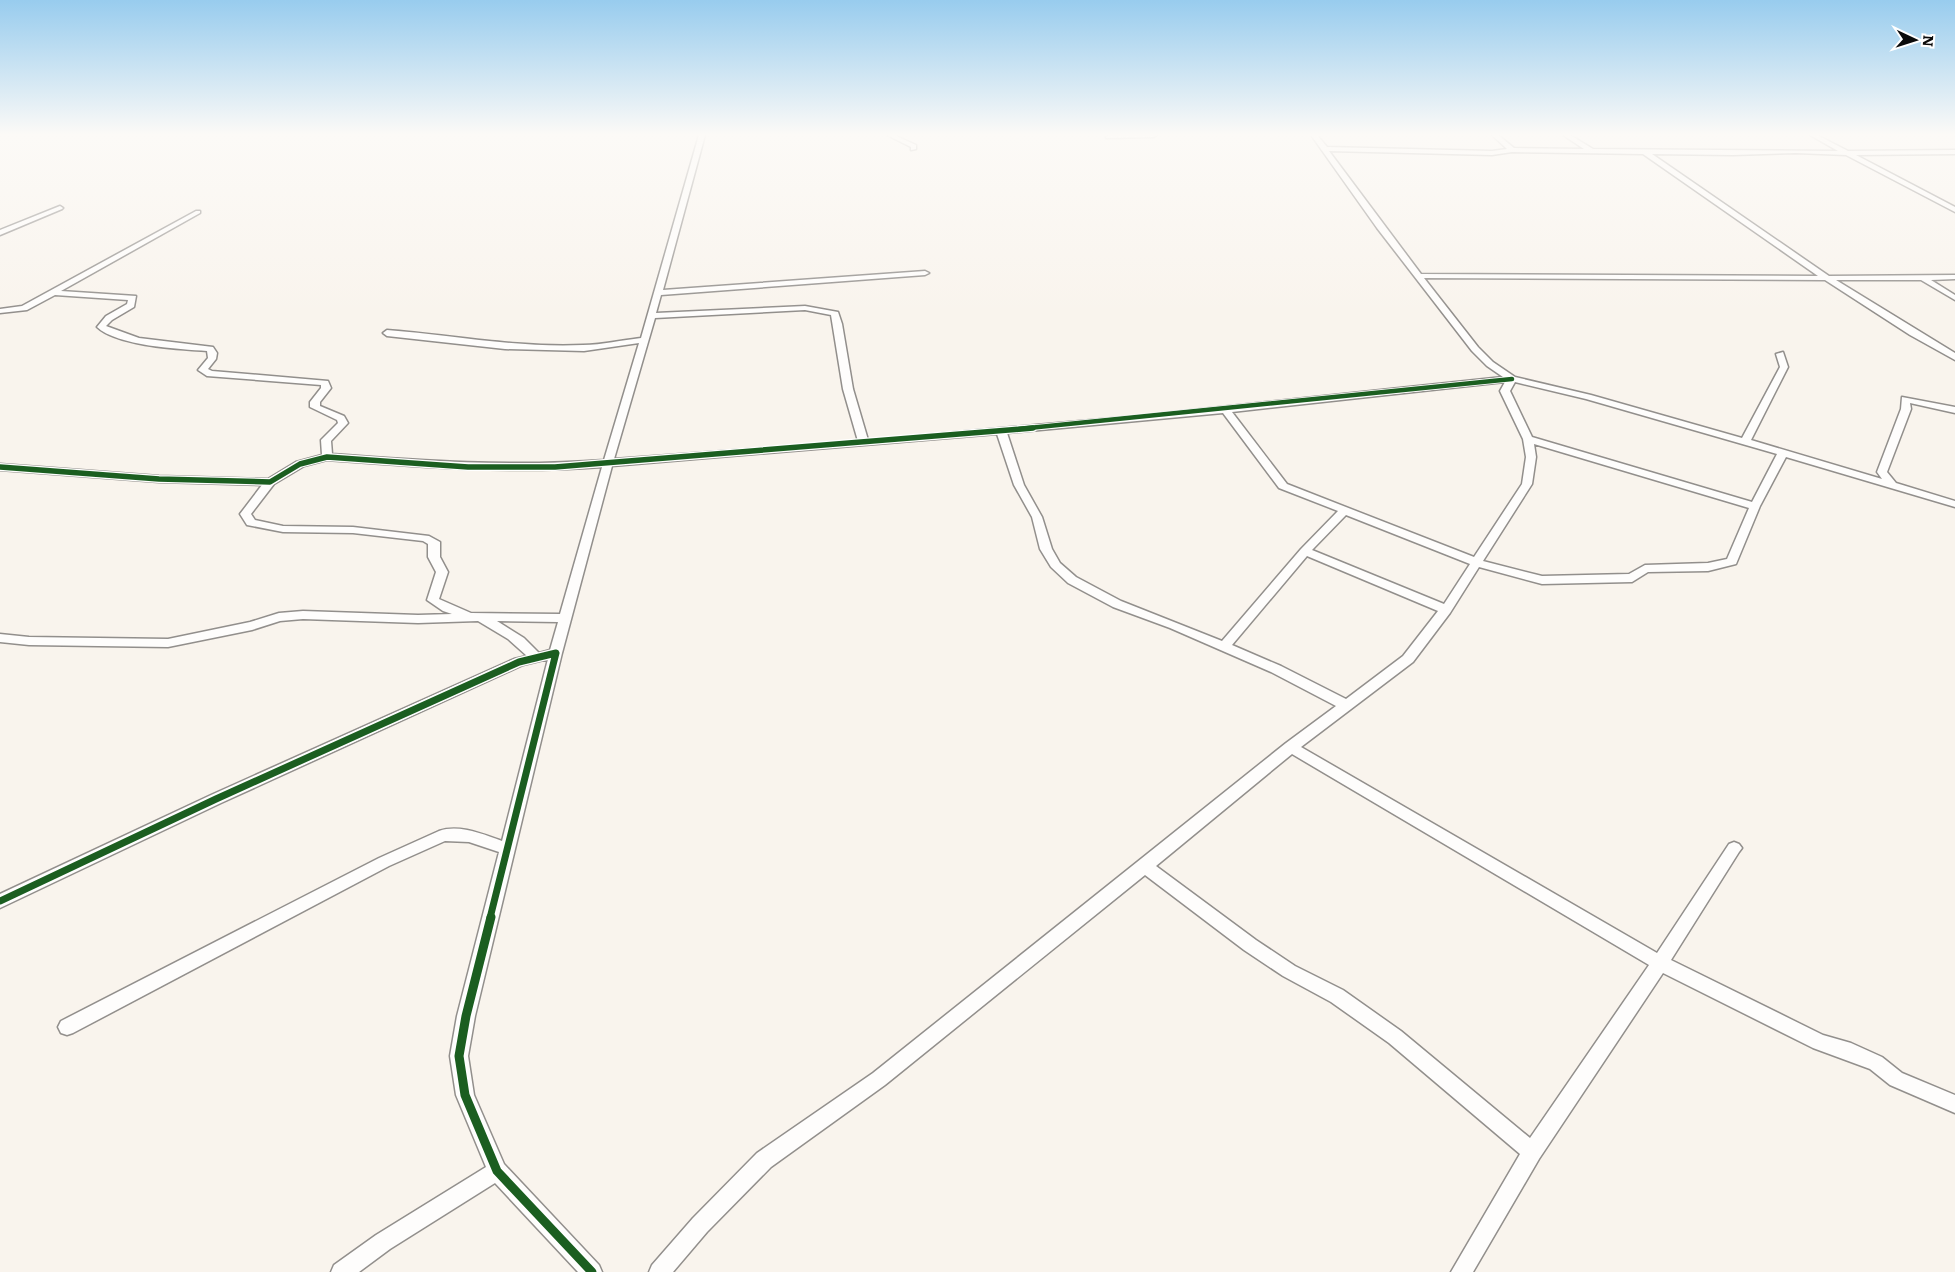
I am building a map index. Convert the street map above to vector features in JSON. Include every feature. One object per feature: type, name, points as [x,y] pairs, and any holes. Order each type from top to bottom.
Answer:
[{"type":"street","points":[[592,1272],[497,1172],[465,1095],[459,1056],[466,1016],[564,618],[685,194]]},
{"type":"street","points":[[1358,194],[1474,350],[1512,379]]},
{"type":"street","points":[[1706,194],[1827,278],[1913,333],[1955,357]]},
{"type":"street","points":[[1925,194],[1955,210]]},
{"type":"street","points":[[0,233],[60,208]]},
{"type":"street","points":[[0,320],[13,310],[54,293],[65,284],[198,212]]},
{"type":"street","points":[[658,293],[925,273]]},
{"type":"street","points":[[1418,276],[1955,277]]},
{"type":"street","points":[[1922,277],[1955,298]]},
{"type":"street","points":[[54,293],[134,298],[132,305],[109,318],[101,327],[109,332],[164,344],[210,349],[213,353],[212,359],[202,370],[210,374],[325,383],[326,388],[315,402],[315,407],[341,418],[343,423],[326,440],[327,457]]},
{"type":"street","points":[[651,316],[805,308],[835,314],[848,389],[864,443]]},
{"type":"street","points":[[0,311],[13,310]]},
{"type":"street","points":[[388,333],[505,346],[584,348],[644,340]]},
{"type":"street","points":[[1745,442],[1784,367],[1780,354]]},
{"type":"street","points":[[659,1272],[705,1219],[764,1160],[879,1079],[1291,747],[1408,660],[1446,610],[1478,563],[1527,484],[1531,456],[1528,439],[1504,391],[1512,379]]},
{"type":"street","points":[[536,658],[529,649],[504,629],[447,608],[433,600],[442,572],[434,557],[434,542],[425,538],[353,530],[283,529],[251,523],[246,514],[270,482],[300,464],[327,457],[514,469],[608,463],[1001,431],[1226,410],[1512,379],[1588,397],[1955,504]]},
{"type":"street","points":[[1893,486],[1882,472],[1906,409],[1905,399],[1955,410]]},
{"type":"street","points":[[1226,410],[1283,486],[1478,563],[1542,580],[1632,578],[1645,569],[1708,567],[1732,562],[1755,506],[1782,454]]},
{"type":"street","points":[[1001,431],[1020,485],[1037,517],[1046,549],[1055,565],[1072,580],[1117,604],[1174,625],[1276,668],[1348,706]]},
{"type":"street","points":[[1528,439],[1755,506]]},
{"type":"street","points":[[0,467],[159,479],[270,482]]},
{"type":"street","points":[[1224,646],[1305,551],[1344,511]]},
{"type":"street","points":[[1305,551],[1446,610]]},
{"type":"street","points":[[0,638],[29,641],[168,643],[252,626],[279,618],[303,615],[418,619],[474,617],[564,618]]},
{"type":"street","points":[[0,901],[216,799],[519,662],[556,652]]},
{"type":"street","points":[[1291,747],[1660,962],[1820,1042],[1851,1052],[1876,1063],[1896,1079],[1955,1104]]},
{"type":"street","points":[[67,1028],[384,862],[444,835],[469,836],[507,849]]},
{"type":"street","points":[[1461,1272],[1532,1152],[1734,848]]},
{"type":"street","points":[[1145,866],[1250,945],[1289,971],[1337,996],[1395,1037],[1532,1152]]},
{"type":"street","points":[[341,1272],[383,1242],[497,1172]]},
{"type":"cycle path","points":[[0,467],[159,479],[270,482],[300,464],[327,457],[468,467],[555,467],[831,446],[1137,419],[1512,379]]},
{"type":"cycle path","points":[[0,901],[216,799],[519,662],[556,653],[466,1016],[459,1056],[465,1095],[497,1171],[592,1272]]}]
